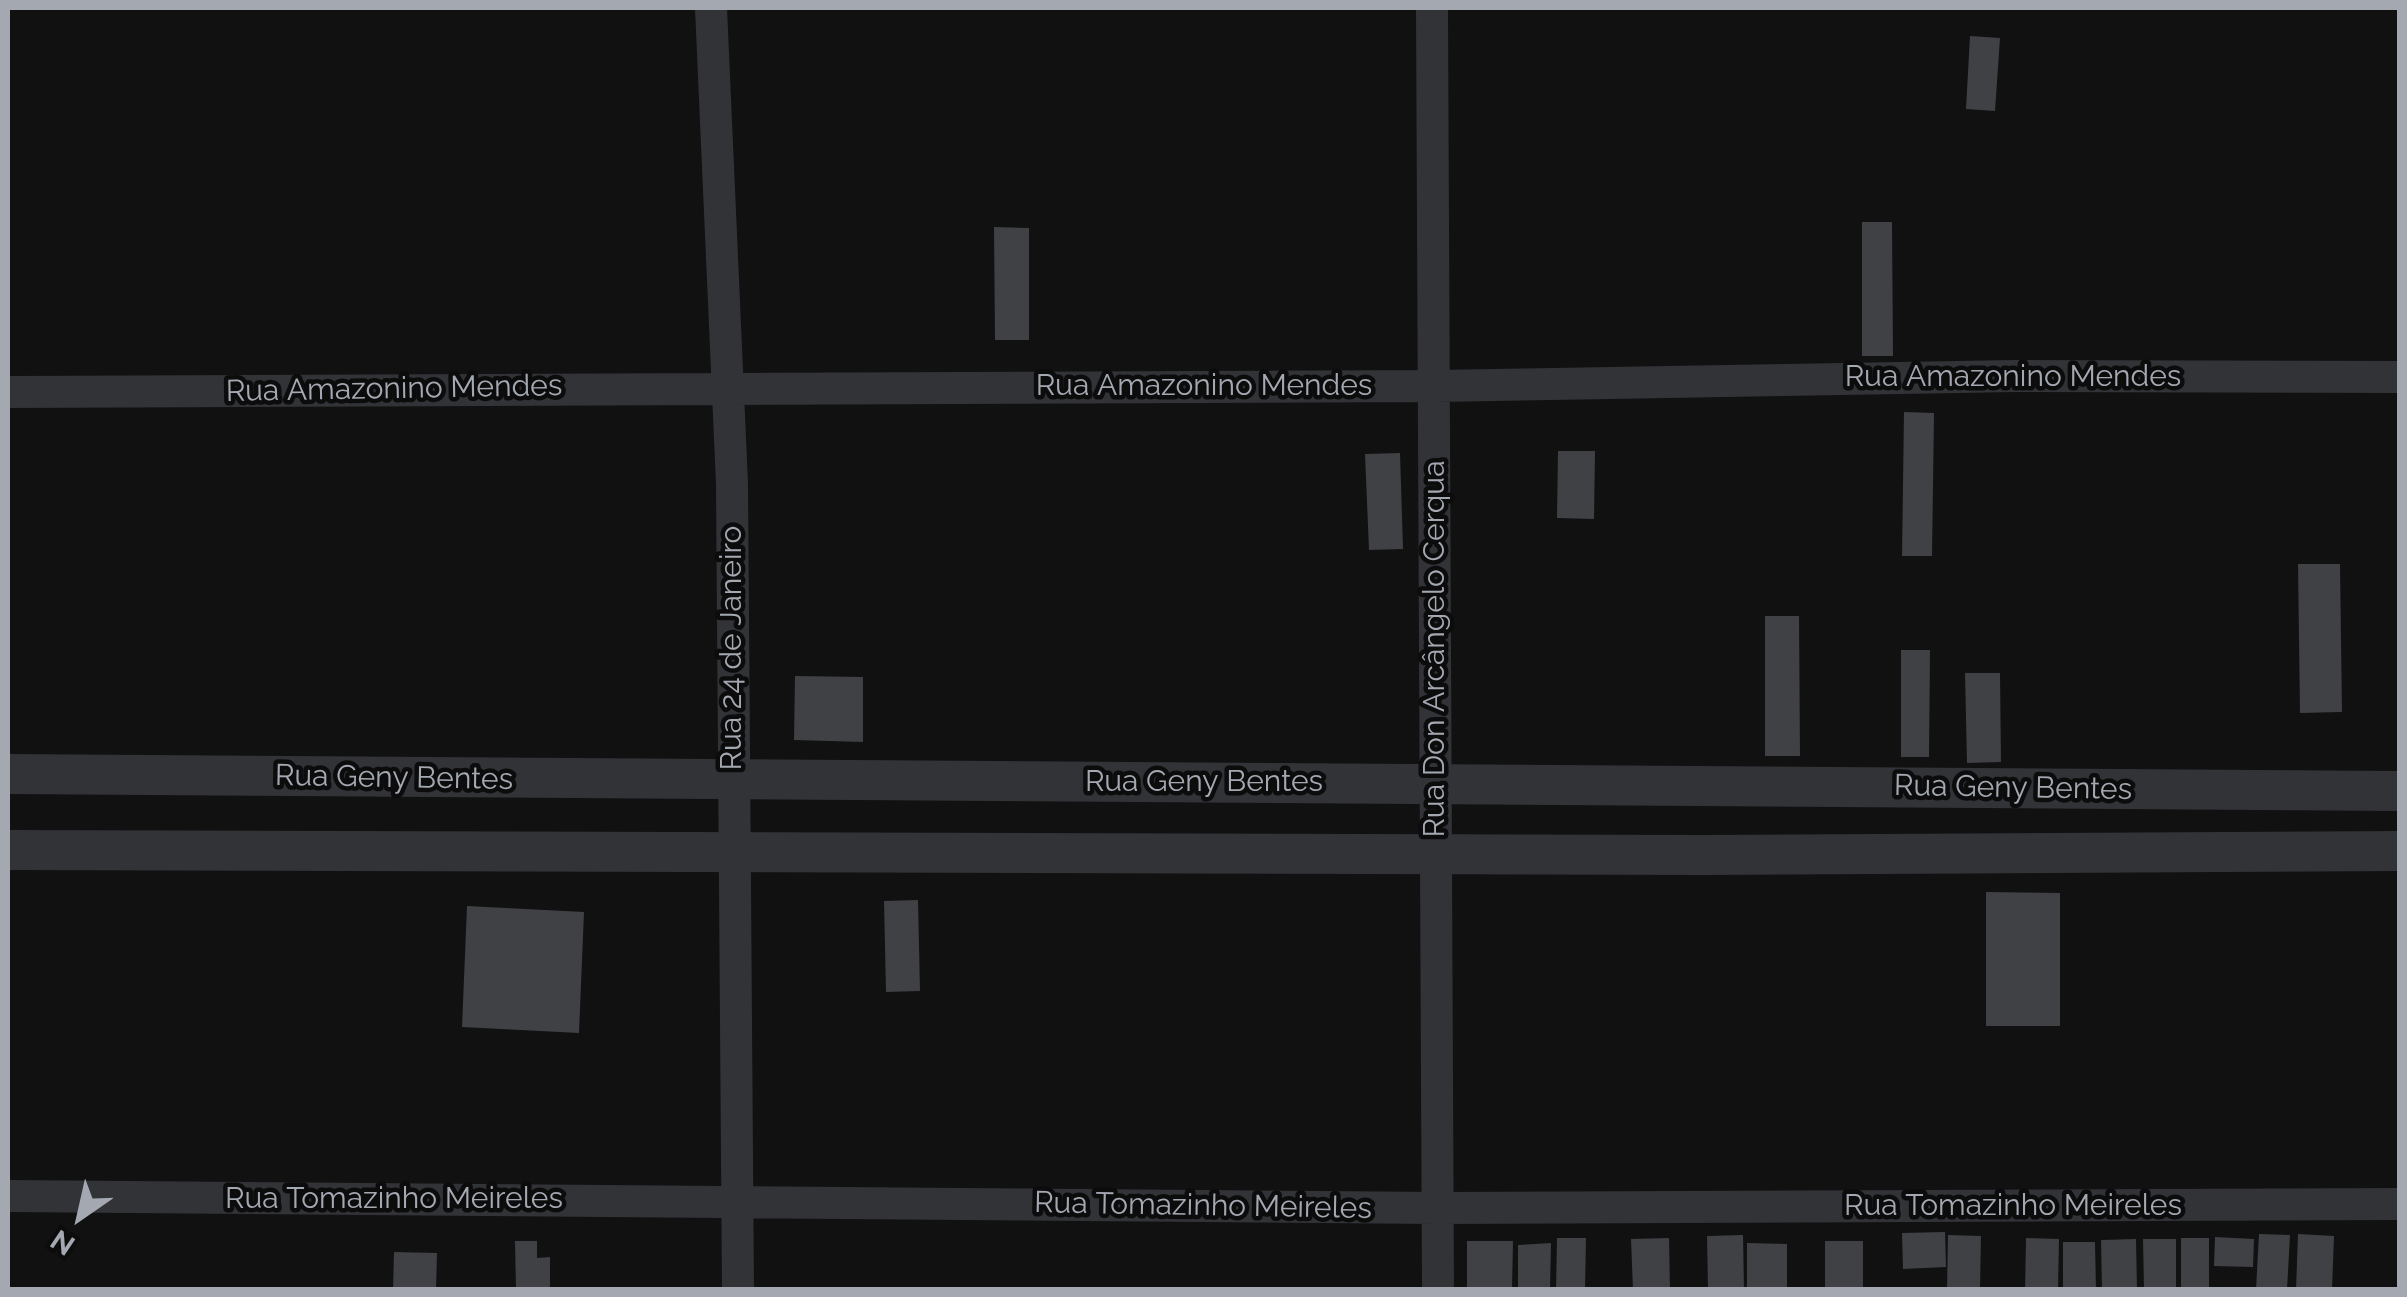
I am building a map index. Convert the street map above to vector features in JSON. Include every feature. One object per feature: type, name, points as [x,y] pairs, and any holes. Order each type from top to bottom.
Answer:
[{"type":"street","name":"Rua 24 de Janeiro","points":[[711,8],[728,386],[738,1290]]},
{"type":"street","name":"Rua Don Arcângelo Cerqua","points":[[1432,8],[1438,1290]]},
{"type":"street","name":"Rua Amazonino Mendes","points":[[8,392],[1436,386],[2016,376],[2400,377]]},
{"type":"street","name":"Rua Geny Bentes","points":[[8,774],[2400,792]]},
{"type":"street","name":"Rua Geny Bentes","points":[[8,850],[2400,851]]},
{"type":"street","name":"Rua Tomazinho Meireles","points":[[8,1196],[1439,1208],[2400,1204]]},
{"type":"building","points":[[1970,36],[2000,38],[1995,111],[1966,109]]},
{"type":"building","points":[[1862,222],[1892,222],[1893,356],[1862,356]]},
{"type":"building","points":[[994,227],[1029,228],[1029,340],[995,340]]},
{"type":"building","points":[[1904,412],[1934,413],[1932,556],[1902,556]]},
{"type":"building","points":[[1558,451],[1595,451],[1594,519],[1557,518]]},
{"type":"building","points":[[1400,453],[1403,549],[1369,550],[1365,454]]},
{"type":"building","points":[[2298,564],[2340,564],[2342,712],[2300,713]]},
{"type":"building","points":[[1765,616],[1799,616],[1800,756],[1765,756]]},
{"type":"building","points":[[1901,650],[1930,650],[1929,757],[1901,757]]},
{"type":"building","points":[[1965,673],[2000,673],[2001,762],[1967,763]]},
{"type":"building","points":[[795,676],[863,677],[863,742],[794,740]]},
{"type":"building","points":[[1986,892],[2060,893],[2060,1026],[1986,1026]]},
{"type":"building","points":[[918,900],[920,991],[886,992],[884,901]]},
{"type":"building","points":[[467,906],[584,912],[579,1033],[462,1027]]},
{"type":"building","points":[[1945,1232],[1946,1267],[1903,1269],[1902,1233]]},
{"type":"building","points":[[2259,1234],[2290,1235],[2287,1290],[2256,1290]]},
{"type":"building","points":[[2298,1234],[2334,1236],[2332,1290],[2296,1290]]},
{"type":"building","points":[[1743,1235],[1744,1290],[1708,1290],[1707,1236]]},
{"type":"building","points":[[1948,1235],[1981,1236],[1980,1290],[1947,1290]]},
{"type":"building","points":[[2215,1237],[2254,1239],[2253,1267],[2214,1266]]},
{"type":"building","points":[[1557,1238],[1586,1238],[1585,1290],[1556,1290]]},
{"type":"building","points":[[1669,1238],[1670,1290],[1633,1290],[1631,1239]]},
{"type":"building","points":[[2026,1238],[2059,1239],[2058,1290],[2025,1290]]},
{"type":"building","points":[[2181,1238],[2209,1238],[2209,1290],[2181,1290]]},
{"type":"building","points":[[2136,1239],[2137,1290],[2102,1290],[2101,1240]]},
{"type":"building","points":[[2143,1239],[2176,1239],[2176,1290],[2144,1290]]},
{"type":"building","points":[[515,1241],[537,1241],[537,1258],[550,1257],[550,1290],[516,1290]]},
{"type":"building","points":[[1467,1241],[1513,1241],[1512,1290],[1467,1290]]},
{"type":"building","points":[[1825,1241],[1863,1241],[1863,1290],[1825,1290]]},
{"type":"building","points":[[2063,1242],[2095,1242],[2096,1290],[2063,1290]]},
{"type":"building","points":[[1551,1243],[1550,1290],[1518,1290],[1518,1245]]},
{"type":"building","points":[[1747,1243],[1787,1244],[1787,1290],[1747,1290]]},
{"type":"building","points":[[394,1252],[437,1253],[436,1290],[393,1290]]}]
